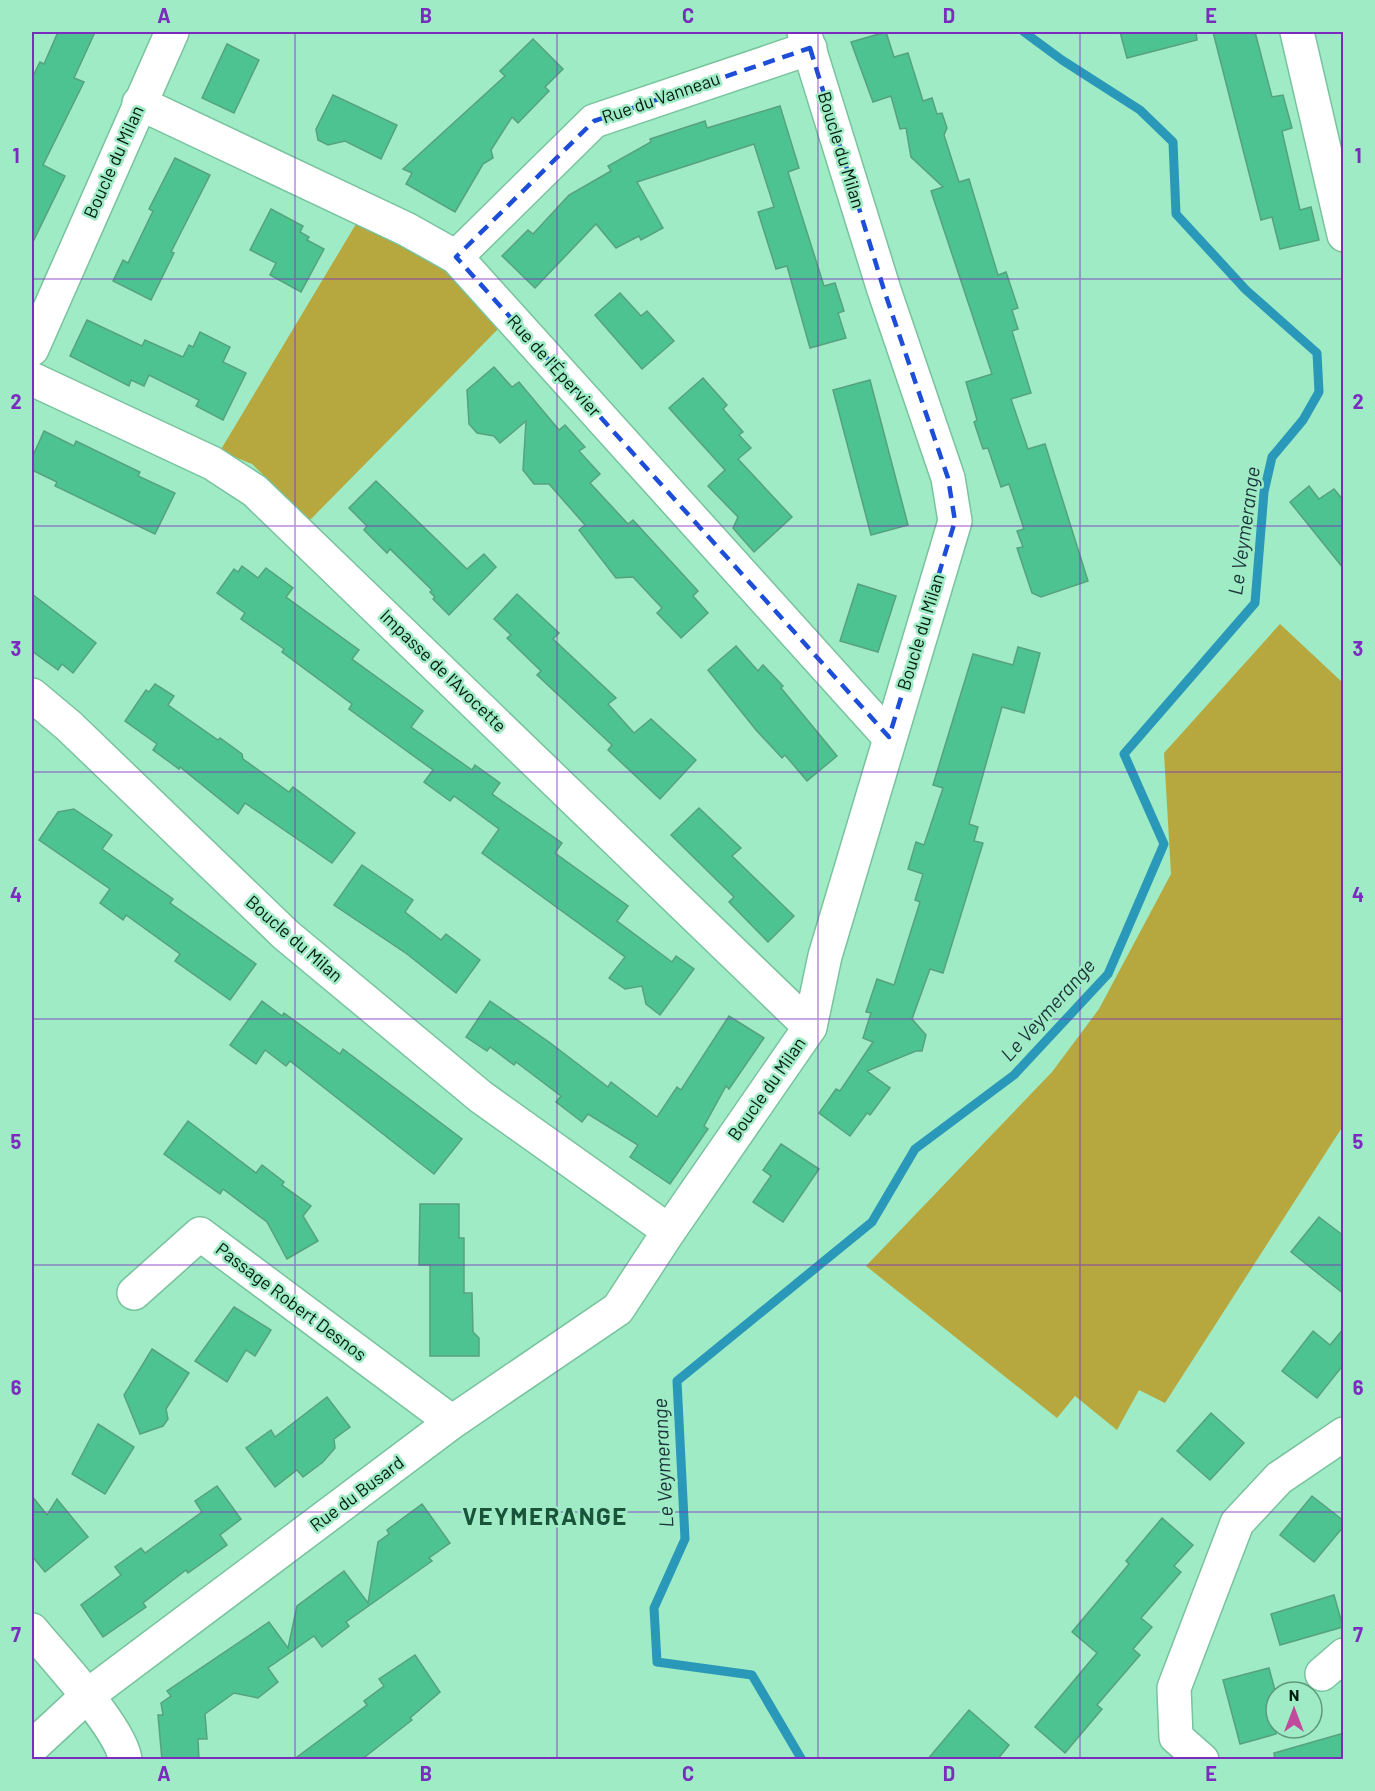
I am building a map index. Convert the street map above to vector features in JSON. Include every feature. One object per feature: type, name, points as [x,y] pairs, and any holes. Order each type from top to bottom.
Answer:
[{"type":"street","name":"Boucle du Milan","points":[[32,349],[44,288],[139,103],[172,32]]},
{"type":"street","points":[[1297,32],[1344,235]]},
{"type":"street","name":"Boucle du Milan","points":[[32,696],[69,726],[286,935],[481,1097],[669,1231],[810,1027],[825,956],[955,521],[948,478],[884,290],[807,40]]},
{"type":"street","name":"Rue du Vanneau","points":[[456,257],[594,121],[807,40]]},
{"type":"street","name":"Rue de l'Épervier","points":[[139,103],[406,228],[456,257],[889,737]]},
{"type":"street","name":"Impasse de l'Avocette","points":[[32,378],[212,463],[255,490],[810,1027]]},
{"type":"street","name":"Rue du Busard","points":[[32,1747],[87,1696],[452,1422],[618,1309],[669,1231]]},
{"type":"street","name":"Passage Robert Desnos","points":[[134,1293],[200,1234],[452,1422]]},
{"type":"street","points":[[1202,1760],[1176,1737],[1174,1689],[1237,1523],[1279,1478],[1344,1434]]},
{"type":"street","points":[[32,1630],[87,1696],[124,1749],[124,1760]]},
{"type":"highlighted area","points":[[810,48],[884,290],[948,478],[955,521],[889,737],[456,257],[594,121]]},
{"type":"shaded area","points":[[356,224],[449,269],[500,327],[310,520],[252,464],[220,451]]},
{"type":"shaded area","points":[[1280,624],[1343,683],[1343,1126],[1165,1403],[1139,1390],[1117,1430],[1075,1396],[1057,1418],[866,1266],[1052,1072],[1099,1009],[1171,874],[1164,753]]},
{"type":"building","points":[[58,32],[95,32],[74,78],[84,82],[43,165],[65,176],[32,244],[32,78],[40,62],[44,64]]},
{"type":"building","points":[[886,32],[894,57],[908,53],[923,101],[932,98],[937,114],[942,113],[947,128],[944,135],[959,182],[969,179],[998,275],[1006,272],[1018,308],[1012,310],[1018,329],[1012,331],[1031,393],[1011,399],[1028,449],[1045,444],[1088,581],[1041,597],[1032,593],[1017,548],[1023,547],[1017,531],[1024,529],[1009,484],[1001,487],[988,448],[983,449],[974,422],[977,420],[966,382],[992,374],[931,191],[943,187],[911,157],[906,128],[900,129],[891,96],[873,102],[851,42]]},
{"type":"building","points":[[1120,32],[1196,32],[1197,40],[1127,58]]},
{"type":"building","points":[[1213,32],[1255,32],[1272,97],[1283,95],[1292,128],[1282,131],[1300,210],[1311,207],[1319,240],[1280,249],[1272,217],[1261,220]]},
{"type":"building","points":[[533,39],[563,69],[545,87],[549,91],[518,123],[512,117],[491,150],[493,158],[483,164],[455,212],[406,184],[412,173],[403,169],[505,76],[500,71]]},
{"type":"building","points":[[227,44],[259,60],[234,113],[202,98]]},
{"type":"building","points":[[333,95],[397,125],[381,159],[345,141],[328,145],[318,140],[316,129]]},
{"type":"building","points":[[780,106],[799,168],[788,172],[824,286],[835,283],[844,311],[838,313],[846,338],[810,348],[787,266],[776,269],[758,212],[774,207],[754,144],[637,182],[663,228],[641,240],[639,236],[616,248],[596,224],[535,288],[502,256],[528,230],[533,234],[569,195],[611,171],[608,166],[651,142],[650,139],[705,121],[707,128]]},
{"type":"building","points":[[175,158],[210,175],[171,252],[174,253],[151,300],[113,281],[123,260],[128,263],[153,211],[149,209]]},
{"type":"building","points":[[271,209],[303,226],[300,232],[309,237],[307,240],[324,249],[301,292],[270,275],[276,263],[250,250]]},
{"type":"building","points":[[620,293],[641,316],[647,311],[674,341],[642,369],[595,315]]},
{"type":"building","points":[[87,320],[142,346],[145,340],[183,357],[189,345],[193,347],[200,332],[230,347],[223,362],[246,373],[223,420],[196,406],[199,400],[149,375],[144,386],[131,380],[129,386],[70,356]]},
{"type":"building","points":[[494,367],[512,387],[519,382],[559,430],[565,425],[585,447],[579,451],[600,474],[590,483],[628,524],[633,520],[698,591],[693,596],[708,613],[681,638],[657,613],[662,608],[633,577],[616,578],[579,530],[585,525],[549,484],[534,484],[523,470],[526,421],[500,443],[494,436],[477,433],[469,424],[467,390]]},
{"type":"building","points":[[703,378],[727,405],[723,409],[743,432],[739,435],[751,448],[738,459],[792,517],[754,552],[733,528],[738,517],[708,486],[725,470],[669,408]]},
{"type":"building","points":[[870,380],[908,525],[871,535],[833,390]]},
{"type":"building","points":[[44,431],[74,446],[76,441],[140,472],[138,476],[175,493],[155,534],[55,486],[57,482],[32,470],[32,458]]},
{"type":"building","points":[[376,481],[467,569],[484,554],[496,567],[449,615],[433,599],[435,597],[430,592],[432,590],[390,549],[387,553],[364,530],[367,526],[349,508]]},
{"type":"building","points":[[1309,486],[1319,499],[1334,489],[1344,501],[1344,569],[1290,502]]},
{"type":"building","points":[[242,566],[258,578],[266,568],[293,588],[286,597],[359,650],[352,659],[423,711],[411,727],[472,770],[475,765],[500,783],[492,794],[562,843],[555,853],[628,906],[617,921],[672,962],[676,956],[694,969],[660,1015],[646,1004],[642,986],[625,989],[609,978],[625,957],[482,853],[499,829],[454,796],[450,801],[424,782],[433,770],[349,709],[352,704],[282,652],[284,649],[241,619],[245,613],[217,593],[234,569],[238,572]]},
{"type":"building","points":[[858,584],[896,596],[878,652],[840,641]]},
{"type":"building","points":[[32,594],[96,643],[73,673],[62,664],[58,670],[32,651]]},
{"type":"building","points":[[517,594],[559,633],[553,639],[616,698],[608,704],[634,733],[651,719],[696,760],[660,799],[608,750],[612,745],[537,675],[541,671],[507,638],[511,635],[494,619]]},
{"type":"building","points":[[736,646],[758,671],[763,665],[783,686],[781,688],[837,756],[807,781],[785,755],[782,758],[756,730],[708,670]]},
{"type":"building","points":[[1018,647],[1040,653],[1024,713],[1002,707],[969,824],[978,827],[974,841],[983,843],[943,973],[930,969],[912,1019],[926,1035],[922,1051],[916,1051],[867,1071],[890,1088],[870,1115],[867,1113],[850,1136],[819,1113],[836,1089],[840,1091],[873,1042],[863,1038],[871,1013],[866,1012],[877,979],[894,985],[920,902],[915,900],[923,874],[908,869],[916,842],[924,845],[943,788],[933,785],[973,654],[1013,665]]},
{"type":"building","points":[[155,684],[174,696],[168,705],[218,740],[220,738],[242,754],[243,759],[289,792],[293,787],[355,833],[332,863],[245,803],[238,814],[180,767],[179,769],[153,750],[157,744],[125,721],[146,690],[149,692]]},
{"type":"building","points":[[699,808],[741,848],[732,856],[794,916],[768,942],[729,902],[734,897],[671,835]]},
{"type":"building","points":[[74,809],[112,835],[102,849],[173,899],[170,903],[256,964],[230,1000],[175,961],[180,954],[126,915],[123,920],[100,903],[110,889],[39,840],[58,812]]},
{"type":"building","points":[[362,865],[413,900],[405,912],[441,940],[446,934],[480,960],[456,993],[407,954],[334,905]]},
{"type":"building","points":[[262,1001],[282,1016],[284,1013],[340,1054],[343,1049],[462,1139],[434,1174],[290,1061],[286,1066],[265,1050],[256,1064],[230,1045]]},
{"type":"building","points":[[490,1001],[608,1087],[611,1082],[657,1117],[677,1087],[681,1090],[729,1016],[764,1038],[729,1089],[726,1086],[704,1126],[708,1129],[670,1184],[630,1157],[638,1145],[588,1114],[582,1122],[556,1102],[561,1096],[516,1062],[514,1065],[490,1047],[487,1051],[466,1037]]},
{"type":"building","points":[[188,1121],[256,1173],[262,1165],[284,1182],[282,1185],[311,1206],[303,1216],[318,1241],[287,1259],[267,1222],[223,1189],[220,1194],[164,1154]]},
{"type":"building","points":[[781,1144],[819,1169],[783,1222],[753,1202],[771,1176],[763,1170]]},
{"type":"building","points":[[420,1204],[459,1204],[459,1238],[464,1238],[464,1293],[472,1293],[473,1332],[479,1338],[479,1356],[430,1356],[430,1265],[419,1265]]},
{"type":"building","points":[[1319,1217],[1344,1236],[1344,1294],[1291,1252]]},
{"type":"building","points":[[234,1307],[271,1330],[255,1356],[246,1350],[227,1382],[195,1361]]},
{"type":"building","points":[[1344,1328],[1344,1364],[1317,1398],[1282,1371],[1313,1331],[1330,1345]]},
{"type":"building","points":[[152,1349],[189,1373],[166,1409],[168,1419],[163,1426],[140,1434],[124,1395]]},
{"type":"building","points":[[327,1397],[350,1427],[334,1439],[335,1448],[323,1462],[303,1477],[297,1470],[275,1487],[246,1448],[271,1430],[275,1437]]},
{"type":"building","points":[[1211,1413],[1244,1443],[1210,1480],[1177,1451]]},
{"type":"building","points":[[98,1424],[134,1447],[105,1494],[72,1474]]},
{"type":"building","points":[[217,1486],[241,1519],[220,1535],[227,1545],[188,1573],[186,1570],[143,1603],[146,1607],[103,1637],[81,1605],[121,1575],[115,1567],[141,1548],[145,1553],[202,1512],[195,1501]]},
{"type":"building","points":[[32,1496],[47,1515],[57,1499],[88,1537],[45,1572],[32,1556]]},
{"type":"building","points":[[1312,1496],[1344,1521],[1344,1526],[1314,1562],[1280,1535]]},
{"type":"building","points":[[422,1504],[450,1543],[429,1558],[432,1561],[346,1622],[349,1626],[322,1647],[314,1636],[268,1668],[278,1682],[258,1698],[234,1693],[205,1714],[207,1739],[198,1739],[199,1760],[162,1760],[158,1715],[163,1715],[161,1703],[171,1696],[167,1691],[269,1622],[288,1648],[297,1606],[344,1571],[368,1603],[378,1542],[389,1534],[387,1530]]},
{"type":"building","points":[[1162,1518],[1193,1545],[1174,1566],[1181,1572],[1141,1618],[1152,1627],[1133,1649],[1140,1655],[1097,1705],[1102,1709],[1065,1753],[1035,1727],[1097,1653],[1072,1632],[1129,1564],[1126,1561]]},
{"type":"building","points":[[1334,1595],[1343,1627],[1280,1645],[1271,1614]]},
{"type":"building","points":[[415,1655],[440,1692],[410,1718],[412,1720],[361,1760],[293,1760],[367,1705],[364,1701],[384,1686],[379,1679]]},
{"type":"building","points":[[1269,1668],[1272,1680],[1264,1680],[1264,1737],[1240,1744],[1223,1680]]},
{"type":"building","points":[[969,1710],[1009,1745],[997,1760],[927,1760]]},
{"type":"building","points":[[1344,1733],[1344,1760],[1275,1760],[1274,1753]]},
{"type":"waterway","name":"Le Veymerange","points":[[802,1760],[752,1675],[657,1662],[654,1608],[685,1539],[677,1381],[872,1222],[915,1149],[1014,1075],[1108,974],[1164,844],[1124,754],[1255,603],[1264,492],[1272,457],[1303,420],[1319,392],[1317,353],[1246,290],[1176,214],[1173,142],[1140,110],[1062,60],[1024,32]]},
{"type":"district","name":"VEYMERANGE","points":[[545,1517]]}]
